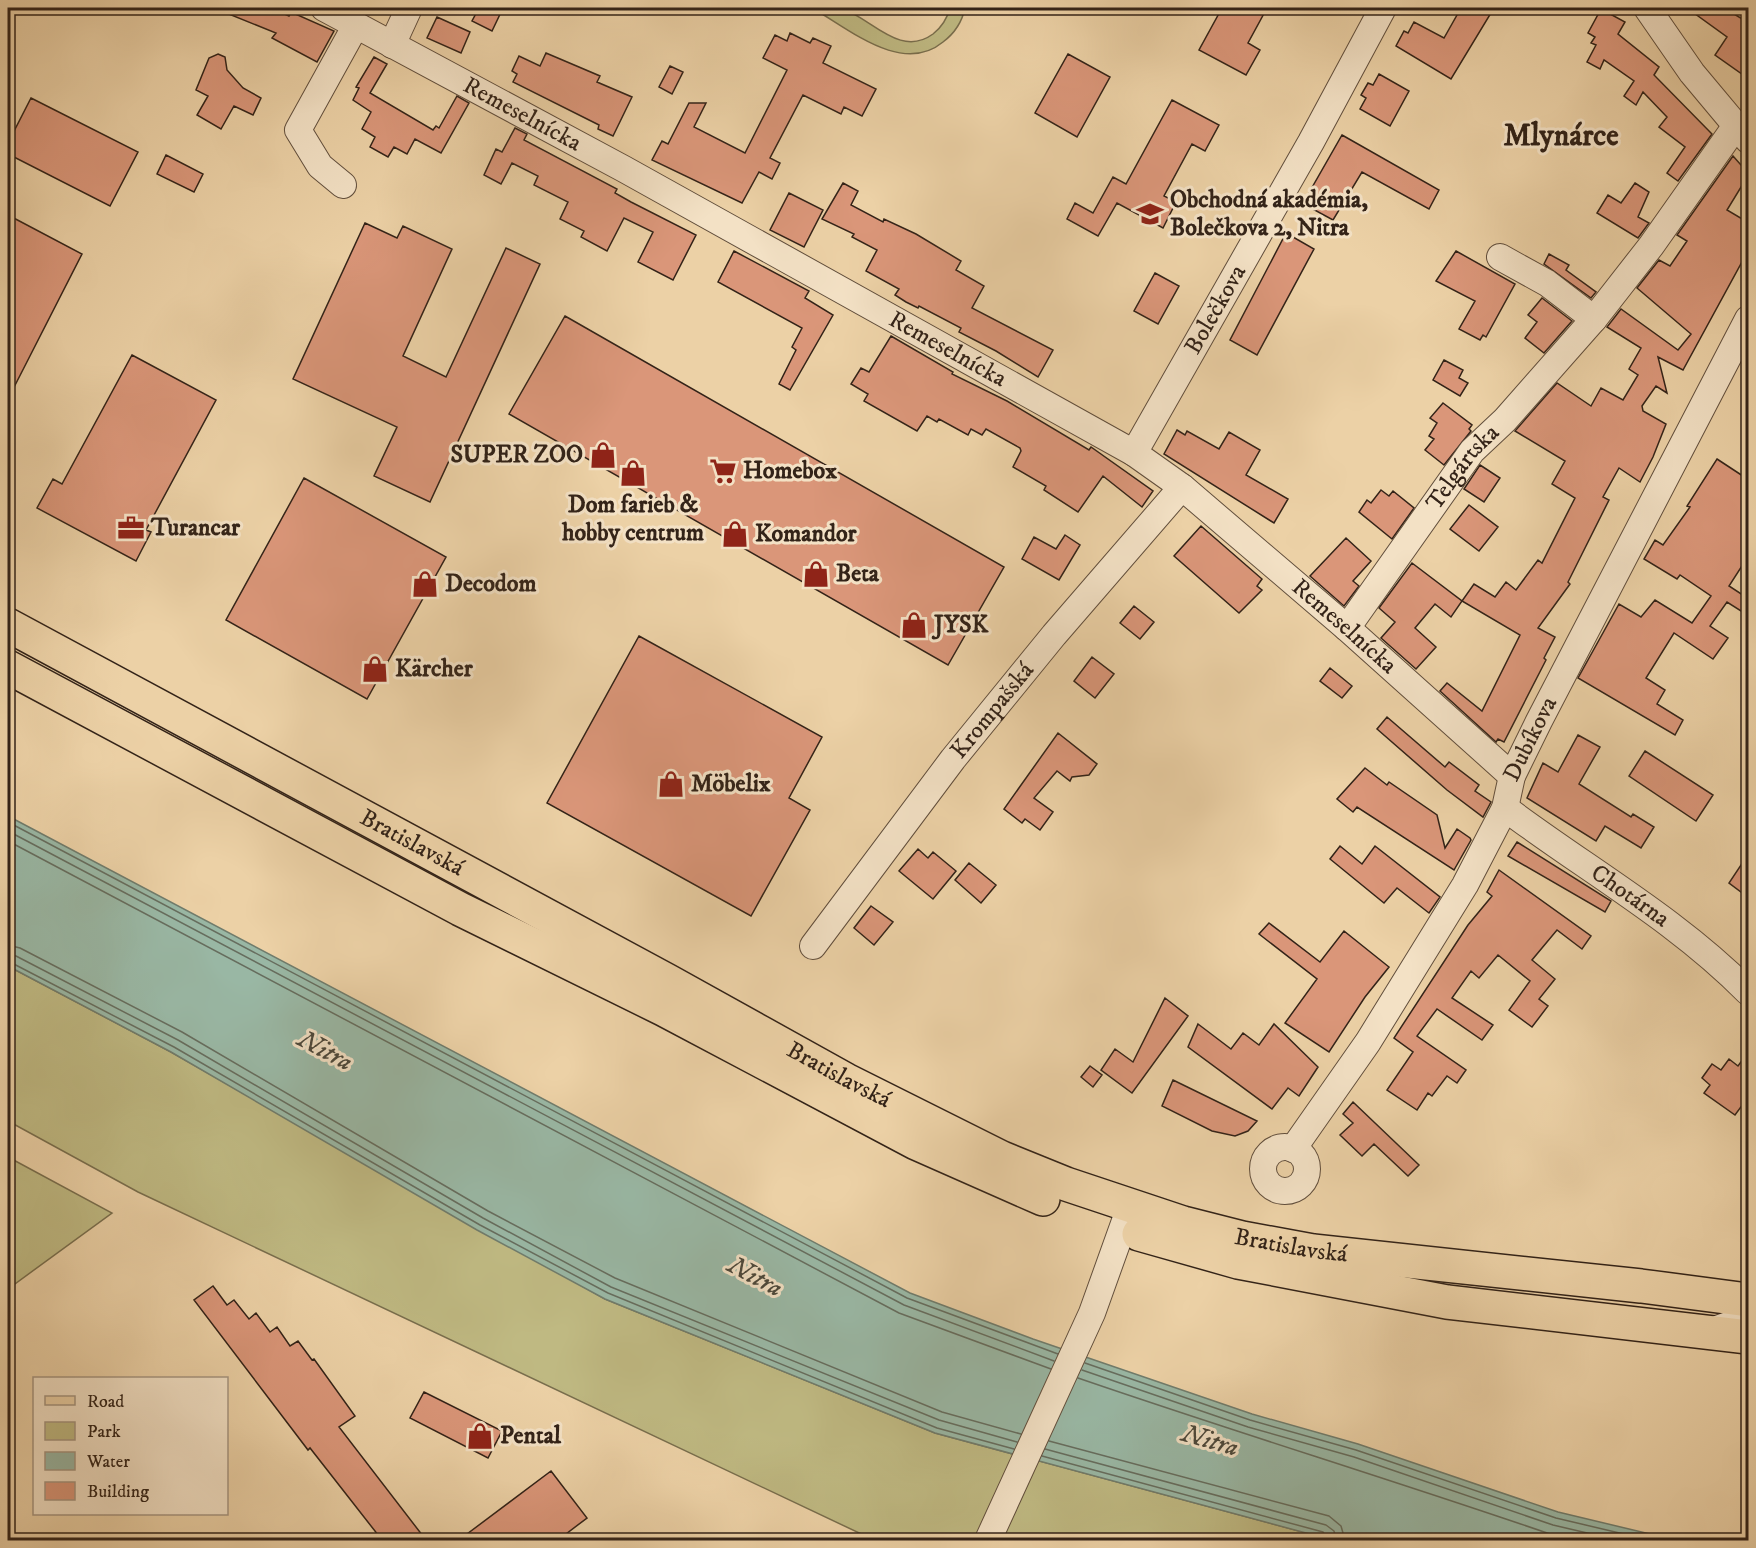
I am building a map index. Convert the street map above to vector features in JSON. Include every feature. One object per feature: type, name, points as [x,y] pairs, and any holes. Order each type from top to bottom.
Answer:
[{"type":"main road","name":"Bratislavská","points":[[8,625],[926,1122],[1127,1218],[1238,1262],[1447,1302],[1749,1337]]},
{"type":"main road","name":"Bratislavská","points":[[8,666],[460,909],[663,1009],[916,1143],[995,1180],[1127,1218],[1313,1251],[1749,1300]]},
{"type":"main road","points":[[118,726],[136,694]]},
{"type":"main road","points":[[460,909],[476,878]]},
{"type":"street","name":"Remeselnícka","points":[[324,8],[624,169],[1134,453],[1182,487],[1347,628],[1512,776]]},
{"type":"street","points":[[392,45],[409,8]]},
{"type":"street","name":"Bolečkova","points":[[1134,453],[1311,142],[1383,8]]},
{"type":"street","points":[[1647,8],[1692,73],[1742,134]]},
{"type":"street","points":[[343,185],[320,166],[298,130],[356,25]]},
{"type":"street","name":"Telgártska","points":[[1347,628],[1472,452],[1505,420],[1594,319],[1742,134]]},
{"type":"street","points":[[1500,257],[1547,283],[1594,319]]},
{"type":"street","name":"Dubíkova","points":[[1293,1149],[1374,1033],[1465,885],[1505,808],[1512,776],[1749,319]]},
{"type":"street","name":"Krompašská","points":[[813,946],[953,759],[1054,634],[1182,487]]},
{"type":"street","name":"Chotárna","points":[[1505,808],[1556,847],[1674,925],[1749,992]]},
{"type":"street","points":[[992,1532],[1092,1313],[1127,1218]]},
{"type":"street","points":[[1711,1331],[1749,1318]]},
{"type":"green space","points":[[830,6],[840,8],[897,39],[908,42],[933,34],[944,22],[950,8],[965,8],[957,27],[947,39],[927,51],[910,54],[893,51],[858,37],[812,8]]},
{"type":"green space","points":[[8,966],[171,1052],[605,1299],[935,1433],[1332,1540],[874,1540],[138,1192],[8,1121]]},
{"type":"green space","points":[[8,1157],[112,1213],[8,1289]]},
{"type":"water","name":"Nitra","points":[[8,816],[910,1293],[1033,1339],[1252,1414],[1358,1444],[1558,1512],[1675,1540],[1332,1540],[935,1433],[605,1299],[477,1230],[171,1052],[8,966]]},
{"type":"building","points":[[214,8],[271,8],[289,16],[291,12],[334,31],[317,62],[272,38],[276,33]]},
{"type":"building","points":[[479,8],[503,8],[492,31],[472,21]]},
{"type":"building","points":[[1222,8],[1267,8],[1248,43],[1260,50],[1246,75],[1199,50]]},
{"type":"building","points":[[1461,8],[1494,8],[1451,79],[1396,46],[1404,31],[1408,33],[1414,22],[1444,38]]},
{"type":"building","points":[[1687,8],[1739,8],[1734,14],[1749,23],[1749,79],[1715,55],[1727,37]]},
{"type":"building","points":[[1601,9],[1625,22],[1618,34],[1659,67],[1654,75],[1712,134],[1678,181],[1667,173],[1685,147],[1659,127],[1667,117],[1643,92],[1636,105],[1624,96],[1634,81],[1604,60],[1600,69],[1587,62],[1596,45],[1591,43],[1595,37],[1588,33]]},
{"type":"building","points":[[437,17],[470,32],[461,53],[427,38]]},
{"type":"building","points":[[790,33],[810,43],[813,38],[831,46],[823,63],[876,89],[862,116],[844,107],[841,114],[803,95],[770,158],[780,163],[772,179],[759,172],[742,203],[652,160],[662,141],[668,144],[689,103],[706,103],[694,127],[745,153],[787,70],[763,58],[775,35],[787,41]]},
{"type":"building","points":[[546,53],[600,76],[597,82],[632,97],[613,136],[598,129],[599,125],[513,82],[517,74],[512,71],[519,56],[540,66]]},
{"type":"building","points":[[218,54],[225,57],[227,70],[243,88],[261,98],[253,115],[234,106],[221,129],[197,115],[208,96],[196,90],[209,58]]},
{"type":"building","points":[[1068,54],[1110,77],[1077,137],[1035,113]]},
{"type":"building","points":[[374,57],[387,64],[370,93],[433,130],[436,126],[439,128],[457,96],[469,103],[441,153],[415,139],[407,154],[394,147],[388,157],[370,147],[375,137],[362,129],[371,112],[353,100],[359,88],[356,87]]},
{"type":"building","points":[[670,66],[683,72],[672,94],[659,87]]},
{"type":"building","points":[[1379,74],[1409,91],[1390,126],[1360,109],[1366,98],[1361,95],[1368,83],[1373,85]]},
{"type":"building","points":[[31,98],[138,152],[110,206],[8,154],[8,143]]},
{"type":"building","points":[[1172,100],[1219,125],[1205,151],[1192,144],[1164,196],[1176,202],[1163,228],[1117,203],[1098,236],[1067,219],[1075,203],[1093,213],[1113,177],[1126,184]]},
{"type":"building","points":[[515,128],[527,134],[524,140],[617,189],[615,193],[631,202],[696,235],[673,280],[638,262],[653,232],[624,218],[607,251],[581,237],[584,231],[560,219],[568,202],[534,185],[538,176],[512,163],[501,184],[484,175],[496,149],[502,152]]},
{"type":"building","points":[[1342,135],[1439,190],[1429,209],[1362,172],[1333,220],[1309,207],[1312,202],[1306,198]]},
{"type":"building","points":[[166,155],[203,174],[194,192],[157,174]]},
{"type":"building","points":[[1733,156],[1749,174],[1727,210],[1749,223],[1749,249],[1683,370],[1658,357],[1667,393],[1656,386],[1642,406],[1643,411],[1666,424],[1653,457],[1640,482],[1619,468],[1603,497],[1609,500],[1568,582],[1570,584],[1538,628],[1555,637],[1544,658],[1546,660],[1504,742],[1498,739],[1496,742],[1440,691],[1447,683],[1482,711],[1520,635],[1462,601],[1474,584],[1495,597],[1506,582],[1516,590],[1538,560],[1542,563],[1575,498],[1552,484],[1565,461],[1515,431],[1557,383],[1591,406],[1601,388],[1623,400],[1638,375],[1629,369],[1641,348],[1607,327],[1621,309],[1678,350],[1691,334],[1637,288],[1659,260],[1670,266],[1687,241],[1677,235]]},
{"type":"building","points":[[843,183],[858,191],[851,205],[883,222],[884,219],[916,234],[961,261],[956,270],[984,286],[972,308],[1053,350],[1038,377],[996,351],[959,332],[961,328],[919,306],[918,308],[906,302],[895,295],[899,289],[866,271],[877,250],[852,237],[854,234],[822,219]]},
{"type":"building","points":[[1635,183],[1649,192],[1638,217],[1649,223],[1638,238],[1597,213],[1608,195],[1621,203]]},
{"type":"building","points":[[789,193],[823,210],[804,247],[770,230]]},
{"type":"building","points":[[8,215],[82,254],[8,399]]},
{"type":"building","points":[[365,223],[397,238],[403,226],[452,249],[403,356],[446,377],[506,248],[540,264],[430,502],[374,476],[397,427],[293,379]]},
{"type":"building","points":[[1286,233],[1314,249],[1257,355],[1230,340]]},
{"type":"building","points":[[734,251],[809,291],[805,298],[833,315],[790,390],[779,384],[796,350],[792,347],[802,328],[718,282]]},
{"type":"building","points":[[1456,251],[1515,284],[1486,337],[1483,335],[1480,340],[1459,329],[1475,301],[1436,281]]},
{"type":"building","points":[[1549,254],[1569,265],[1566,270],[1596,292],[1591,298],[1544,264]]},
{"type":"building","points":[[1155,273],[1179,286],[1158,324],[1134,311]]},
{"type":"building","points":[[1542,298],[1572,321],[1544,353],[1525,338],[1537,322],[1528,315]]},
{"type":"building","points":[[565,316],[1004,567],[948,665],[509,414]]},
{"type":"building","points":[[891,336],[953,372],[952,374],[1007,401],[1089,450],[1091,447],[1153,491],[1142,507],[1103,476],[1078,512],[1044,490],[1046,486],[1013,467],[1021,451],[1020,448],[986,429],[982,435],[971,429],[968,435],[939,419],[937,422],[927,416],[917,431],[864,401],[868,394],[851,384],[861,368],[869,372]]},
{"type":"building","points":[[132,355],[216,400],[146,530],[151,532],[136,561],[37,508],[53,479],[62,484]]},
{"type":"building","points":[[1444,360],[1463,370],[1459,378],[1468,383],[1460,396],[1433,380]]},
{"type":"building","points":[[1443,403],[1472,425],[1469,429],[1471,431],[1444,465],[1425,450],[1434,439],[1429,436],[1437,423],[1430,418]]},
{"type":"building","points":[[1177,430],[1185,435],[1187,431],[1219,449],[1229,432],[1260,450],[1246,475],[1288,499],[1274,523],[1164,454]]},
{"type":"building","points":[[1717,459],[1749,480],[1749,555],[1729,586],[1749,599],[1741,611],[1727,602],[1710,626],[1728,638],[1713,659],[1674,633],[1646,678],[1665,690],[1657,704],[1683,720],[1675,735],[1578,678],[1619,604],[1641,617],[1655,600],[1692,623],[1711,596],[1680,575],[1677,579],[1644,559],[1655,540],[1663,545],[1690,507],[1687,506]]},
{"type":"building","points":[[1480,465],[1500,478],[1484,502],[1464,489]]},
{"type":"building","points":[[304,478],[446,557],[367,699],[226,620]]},
{"type":"building","points":[[1381,490],[1389,496],[1393,491],[1414,508],[1392,539],[1359,512],[1367,500],[1371,503]]},
{"type":"building","points":[[1469,505],[1498,527],[1479,551],[1450,529]]},
{"type":"building","points":[[1201,526],[1262,579],[1257,586],[1262,590],[1239,613],[1174,556]]},
{"type":"building","points":[[1065,535],[1080,545],[1059,580],[1022,559],[1034,537],[1056,549]]},
{"type":"building","points":[[1346,538],[1371,561],[1353,581],[1359,586],[1344,606],[1310,576]]},
{"type":"building","points":[[1412,563],[1462,601],[1451,617],[1435,604],[1415,628],[1436,647],[1416,669],[1381,638],[1395,622],[1379,608]]},
{"type":"building","points":[[1134,606],[1154,622],[1140,639],[1120,623]]},
{"type":"building","name":"Möbelix","points":[[639,636],[822,737],[789,798],[810,810],[751,916],[547,803]]},
{"type":"building","points":[[1092,657],[1114,674],[1095,698],[1074,681]]},
{"type":"building","points":[[1330,668],[1352,686],[1342,698],[1320,681]]},
{"type":"building","points":[[1387,717],[1445,767],[1449,762],[1479,785],[1475,791],[1491,802],[1483,817],[1447,790],[1377,729]]},
{"type":"building","points":[[1058,733],[1097,764],[1089,775],[1072,777],[1070,781],[1057,771],[1034,798],[1053,812],[1040,830],[1025,819],[1022,823],[1004,809]]},
{"type":"building","points":[[1578,735],[1600,747],[1579,784],[1631,817],[1633,814],[1654,827],[1641,848],[1605,826],[1596,841],[1527,798],[1543,763],[1558,772]]},
{"type":"building","points":[[1645,751],[1713,795],[1696,821],[1629,776]]},
{"type":"building","points":[[1365,768],[1387,785],[1389,782],[1437,815],[1445,848],[1457,829],[1470,838],[1454,870],[1357,807],[1353,812],[1337,799]]},
{"type":"building","points":[[1517,842],[1611,901],[1605,912],[1508,856]]},
{"type":"building","points":[[1340,846],[1362,864],[1375,846],[1440,897],[1429,913],[1397,888],[1384,903],[1330,859]]},
{"type":"building","points":[[918,849],[928,858],[933,852],[956,871],[933,899],[899,871]]},
{"type":"building","points":[[1749,853],[1749,898],[1729,883]]},
{"type":"building","points":[[969,863],[996,885],[981,903],[955,880]]},
{"type":"building","points":[[1499,870],[1591,936],[1582,949],[1557,930],[1532,960],[1555,979],[1539,999],[1548,1006],[1532,1027],[1509,1010],[1530,981],[1498,955],[1479,978],[1471,971],[1452,998],[1493,1025],[1482,1040],[1437,1009],[1417,1036],[1466,1070],[1457,1083],[1447,1076],[1432,1096],[1428,1093],[1417,1110],[1387,1090],[1413,1052],[1394,1038],[1468,925],[1492,896],[1487,892]]},
{"type":"building","points":[[871,906],[893,922],[874,945],[854,928]]},
{"type":"building","points":[[1269,923],[1320,962],[1344,931],[1389,967],[1365,997],[1329,1052],[1285,1023],[1317,979],[1259,934]]},
{"type":"building","points":[[1165,998],[1188,1016],[1132,1093],[1101,1070],[1115,1049],[1133,1062]]},
{"type":"building","points":[[1198,1024],[1231,1049],[1243,1033],[1259,1045],[1274,1024],[1318,1067],[1299,1096],[1288,1088],[1272,1109],[1188,1047]]},
{"type":"building","points":[[1749,1051],[1749,1096],[1735,1115],[1704,1093],[1710,1085],[1702,1078],[1712,1064],[1721,1070],[1729,1059],[1738,1066]]},
{"type":"building","points":[[1090,1066],[1102,1075],[1093,1087],[1081,1077]]},
{"type":"building","points":[[1173,1080],[1257,1121],[1248,1131],[1235,1136],[1212,1131],[1162,1106]]},
{"type":"building","points":[[1353,1102],[1419,1165],[1408,1176],[1374,1144],[1362,1156],[1340,1135],[1353,1123],[1343,1114]]},
{"type":"building","points":[[213,1286],[227,1305],[234,1300],[249,1319],[256,1313],[270,1332],[277,1327],[290,1346],[298,1341],[312,1360],[314,1359],[355,1416],[339,1427],[426,1540],[382,1540],[310,1448],[308,1450],[194,1300]]},
{"type":"building","points":[[424,1392],[502,1431],[488,1458],[410,1418]]},
{"type":"building","points":[[551,1471],[587,1518],[558,1540],[459,1540]]},
{"type":"place","name":"Obchodná akadémia, Bolečkova 2, Nitra","points":[[1150,214]]},
{"type":"place","name":"SUPER ZOO","points":[[603,455]]},
{"type":"place","name":"Homebox","points":[[723,471]]},
{"type":"place","name":"Dom farieb & hobby centrum","points":[[633,473]]},
{"type":"place","name":"Turancar","points":[[131,528]]},
{"type":"place","name":"Komandor","points":[[735,534]]},
{"type":"place","name":"Beta","points":[[816,574]]},
{"type":"place","name":"Decodom","points":[[425,584]]},
{"type":"place","name":"JYSK","points":[[914,625]]},
{"type":"place","name":"Kärcher","points":[[375,669]]},
{"type":"place","name":"Möbelix","points":[[671,784]]},
{"type":"place","name":"Pental","points":[[480,1436]]},
{"type":"district","name":"Mlynárce","points":[[1561,136]]}]
